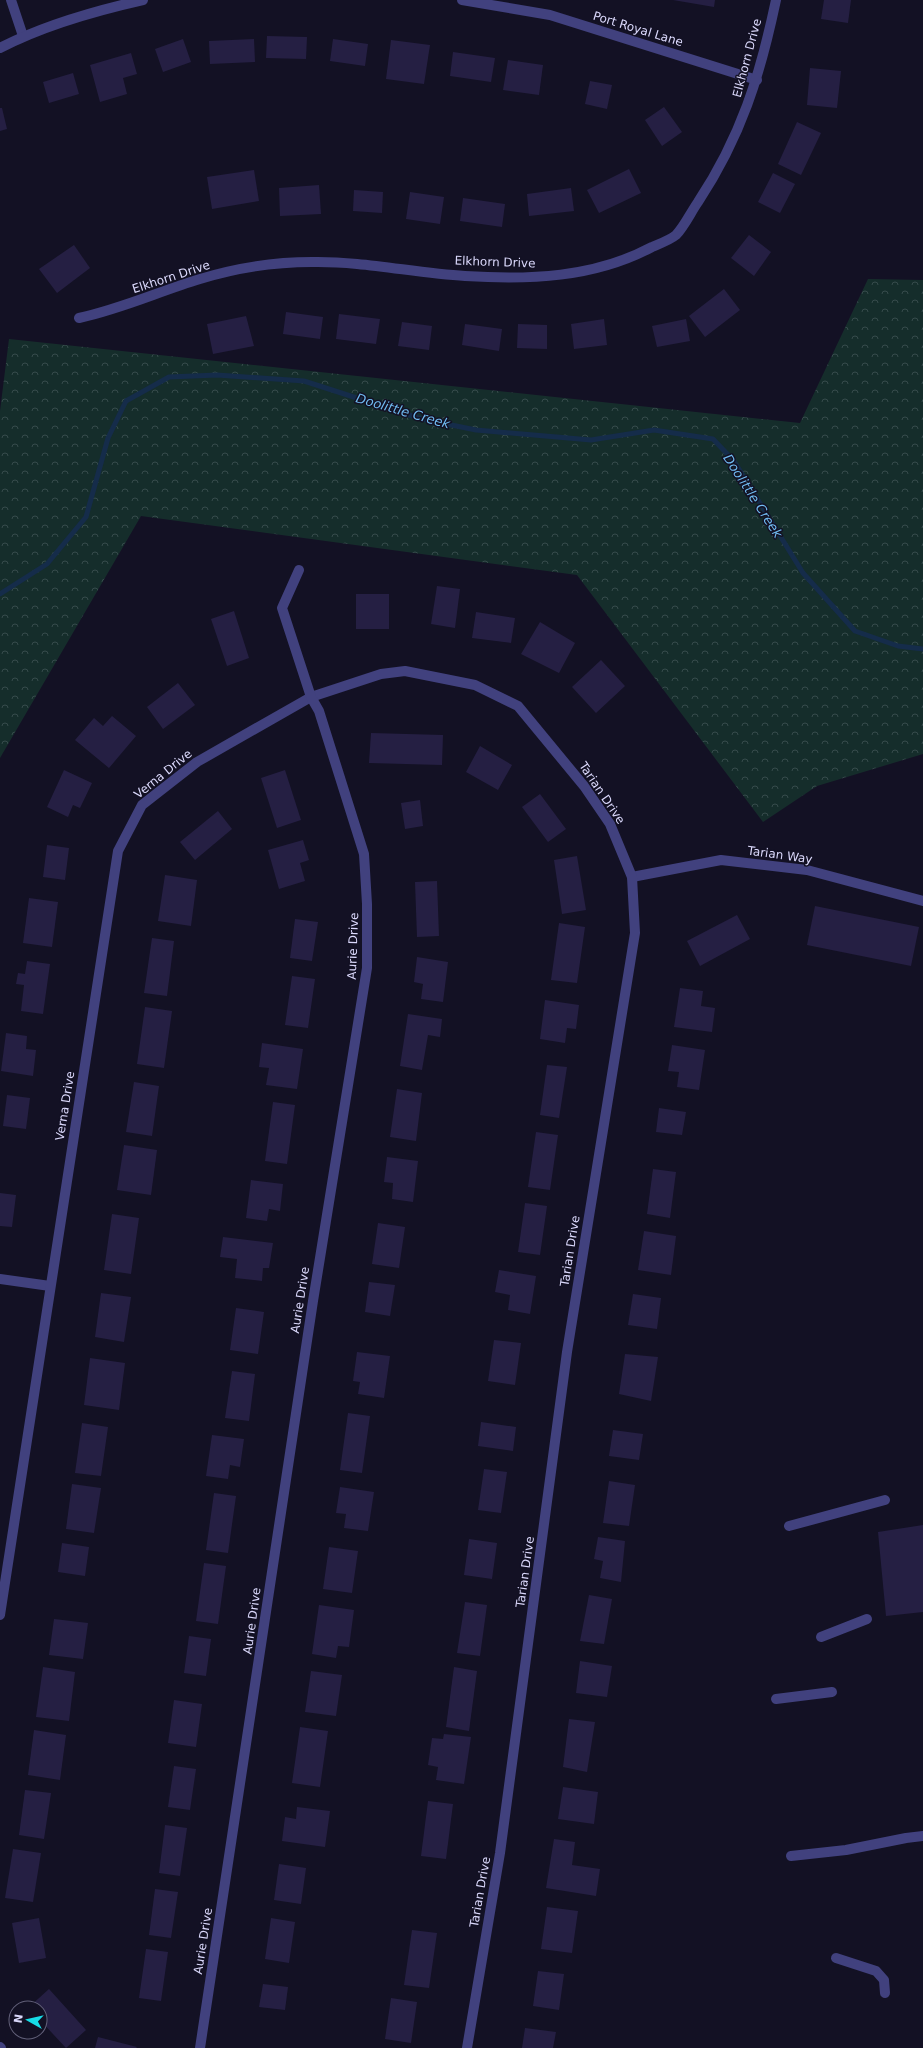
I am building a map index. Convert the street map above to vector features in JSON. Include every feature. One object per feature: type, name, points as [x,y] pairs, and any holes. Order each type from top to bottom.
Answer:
[{"type":"street","points":[[11,0],[23,36]]},
{"type":"street","points":[[0,48],[23,36],[106,8],[143,0]]},
{"type":"street","name":"Port Royal Lane","points":[[462,0],[550,15],[757,80]]},
{"type":"street","name":"Elkhorn Drive","points":[[80,318],[100,314],[202,278],[268,264],[313,262],[360,264],[464,276],[524,278],[580,273],[634,257],[676,235],[716,174],[739,128],[757,80],[776,0]]},
{"type":"street","name":"Aurie Drive","points":[[200,2048],[313,1301],[367,968],[367,904],[364,854],[319,711],[311,697],[282,608],[299,570]]},
{"type":"street","name":"Tarian Drive","points":[[311,697],[381,674],[405,671],[475,685],[518,706],[584,786],[610,824],[632,877],[635,933],[567,1352],[500,1853],[467,2048]]},
{"type":"street","name":"Verna Drive","points":[[0,1615],[4,1564],[50,1286],[118,851],[142,805],[148,800],[197,762],[311,697]]},
{"type":"street","name":"Tarian Way","points":[[632,877],[721,860],[807,870],[923,901]]},
{"type":"street","points":[[0,1279],[50,1286]]},
{"type":"street","points":[[789,1526],[884,1500]]},
{"type":"street","points":[[821,1637],[867,1619]]},
{"type":"street","points":[[776,1699],[832,1692]]},
{"type":"street","points":[[791,1856],[846,1850],[923,1836]]},
{"type":"street","points":[[836,1958],[876,1971],[884,1980],[885,1993]]},
{"type":"green space","points":[[868,279],[923,280],[923,754],[817,786],[763,822],[577,575],[141,516],[0,758],[0,411],[9,339],[800,423]]},
{"type":"building","points":[[673,0],[715,0],[714,7]]},
{"type":"building","points":[[824,0],[851,0],[848,23],[821,19]]},
{"type":"building","points":[[267,36],[307,37],[306,59],[266,58]]},
{"type":"building","points":[[183,39],[191,62],[163,72],[155,49]]},
{"type":"building","points":[[254,39],[255,62],[210,64],[209,41]]},
{"type":"building","points":[[333,39],[368,44],[365,66],[330,61]]},
{"type":"building","points":[[391,40],[430,45],[424,84],[386,79]]},
{"type":"building","points":[[453,52],[495,58],[491,82],[450,76]]},
{"type":"building","points":[[131,53],[137,74],[123,78],[127,94],[100,102],[90,65]]},
{"type":"building","points":[[508,60],[543,65],[539,95],[503,90]]},
{"type":"building","points":[[810,68],[841,71],[837,108],[807,105]]},
{"type":"building","points":[[73,73],[79,94],[49,103],[43,82]]},
{"type":"building","points":[[590,81],[612,85],[607,109],[585,104]]},
{"type":"building","points":[[664,107],[682,132],[662,146],[645,120]]},
{"type":"building","points":[[0,108],[2,108],[7,129],[0,131]]},
{"type":"building","points":[[797,122],[821,133],[801,175],[778,164]]},
{"type":"building","points":[[629,169],[641,193],[599,213],[587,190]]},
{"type":"building","points":[[254,170],[259,201],[212,209],[207,177]]},
{"type":"building","points":[[773,173],[795,184],[780,213],[758,202]]},
{"type":"building","points":[[319,185],[321,214],[280,216],[279,188]]},
{"type":"building","points":[[571,188],[574,211],[529,216],[527,194]]},
{"type":"building","points":[[354,190],[383,192],[382,213],[353,211]]},
{"type":"building","points":[[410,192],[444,197],[440,224],[406,219]]},
{"type":"building","points":[[463,198],[505,204],[502,227],[460,221]]},
{"type":"building","points":[[749,235],[771,252],[754,276],[731,258]]},
{"type":"building","points":[[74,245],[90,268],[57,293],[39,269]]},
{"type":"building","points":[[724,289],[740,310],[705,337],[689,316]]},
{"type":"building","points":[[286,312],[323,317],[320,339],[283,334]]},
{"type":"building","points":[[339,314],[380,319],[376,344],[336,339]]},
{"type":"building","points":[[246,316],[254,346],[213,354],[207,324]]},
{"type":"building","points":[[604,319],[607,345],[574,349],[571,324]]},
{"type":"building","points":[[686,319],[690,341],[657,347],[652,326]]},
{"type":"building","points":[[402,322],[432,326],[429,350],[398,346]]},
{"type":"building","points":[[465,324],[502,329],[499,351],[462,345]]},
{"type":"building","points":[[518,324],[547,325],[547,349],[517,348]]},
{"type":"building","points":[[437,586],[460,589],[455,628],[431,624]]},
{"type":"building","points":[[356,594],[389,594],[389,629],[356,629]]},
{"type":"building","points":[[234,611],[249,658],[227,666],[211,619]]},
{"type":"building","points":[[476,612],[515,618],[511,643],[472,638]]},
{"type":"building","points":[[540,622],[575,643],[559,673],[521,654]]},
{"type":"building","points":[[601,660],[625,686],[596,713],[572,687]]},
{"type":"building","points":[[178,683],[195,705],[163,729],[147,707]]},
{"type":"building","points":[[112,716],[136,736],[109,768],[75,740],[94,718],[103,726]]},
{"type":"building","points":[[371,733],[443,735],[442,765],[369,763]]},
{"type":"building","points":[[480,746],[512,765],[498,790],[466,772]]},
{"type":"building","points":[[64,770],[92,783],[80,808],[73,805],[68,817],[47,807]]},
{"type":"building","points":[[285,770],[301,820],[277,828],[261,778]]},
{"type":"building","points":[[540,794],[566,829],[548,842],[522,807]]},
{"type":"building","points":[[420,800],[423,826],[405,829],[401,803]]},
{"type":"building","points":[[218,811],[232,829],[195,860],[180,842]]},
{"type":"building","points":[[303,840],[309,860],[300,863],[305,881],[279,889],[268,850]]},
{"type":"building","points":[[47,845],[69,848],[65,880],[43,877]]},
{"type":"building","points":[[577,856],[586,910],[562,914],[554,860]]},
{"type":"building","points":[[165,875],[197,880],[191,926],[158,921]]},
{"type":"building","points":[[437,881],[439,936],[417,937],[415,882]]},
{"type":"building","points":[[29,898],[58,902],[52,947],[23,943]]},
{"type":"building","points":[[815,906],[919,927],[911,966],[807,945]]},
{"type":"building","points":[[737,915],[750,939],[700,966],[687,941]]},
{"type":"building","points":[[295,919],[318,922],[312,961],[290,958]]},
{"type":"building","points":[[559,923],[585,927],[577,983],[551,980]]},
{"type":"building","points":[[152,938],[174,941],[167,996],[144,993]]},
{"type":"building","points":[[417,957],[448,962],[443,1002],[421,999],[423,984],[414,982]]},
{"type":"building","points":[[27,961],[50,964],[43,1014],[21,1011],[24,985],[16,984],[18,973],[25,974]]},
{"type":"building","points":[[292,976],[315,979],[308,1028],[285,1025]]},
{"type":"building","points":[[680,988],[703,991],[701,1006],[715,1008],[712,1032],[674,1027]]},
{"type":"building","points":[[545,1000],[579,1005],[576,1029],[567,1028],[565,1043],[540,1039]]},
{"type":"building","points":[[145,1007],[172,1011],[164,1068],[137,1064]]},
{"type":"building","points":[[408,1014],[442,1019],[440,1037],[428,1035],[422,1070],[400,1066]]},
{"type":"building","points":[[6,1033],[27,1036],[26,1049],[36,1050],[33,1076],[1,1071]]},
{"type":"building","points":[[262,1043],[303,1049],[297,1089],[266,1085],[269,1068],[259,1067]]},
{"type":"building","points":[[672,1045],[705,1050],[699,1090],[677,1087],[679,1072],[668,1071]]},
{"type":"building","points":[[547,1065],[567,1067],[559,1118],[540,1115]]},
{"type":"building","points":[[134,1082],[159,1086],[152,1136],[126,1132]]},
{"type":"building","points":[[397,1089],[422,1093],[416,1141],[390,1137]]},
{"type":"building","points":[[7,1095],[30,1098],[26,1129],[3,1126]]},
{"type":"building","points":[[273,1102],[295,1105],[287,1164],[265,1161]]},
{"type":"building","points":[[659,1108],[686,1112],[682,1135],[656,1132]]},
{"type":"building","points":[[536,1132],[558,1135],[550,1190],[528,1187]]},
{"type":"building","points":[[124,1145],[157,1150],[151,1195],[117,1190]]},
{"type":"building","points":[[387,1157],[418,1161],[413,1202],[392,1199],[393,1183],[384,1182]]},
{"type":"building","points":[[653,1169],[676,1172],[670,1218],[647,1214]]},
{"type":"building","points":[[251,1180],[283,1184],[280,1211],[269,1209],[267,1221],[246,1218]]},
{"type":"building","points":[[0,1193],[16,1195],[12,1227],[0,1226]]},
{"type":"building","points":[[525,1203],[547,1206],[540,1255],[518,1252]]},
{"type":"building","points":[[112,1214],[139,1218],[131,1274],[104,1270]]},
{"type":"building","points":[[378,1223],[405,1227],[399,1268],[372,1264]]},
{"type":"building","points":[[644,1231],[676,1236],[671,1275],[638,1270]]},
{"type":"building","points":[[223,1237],[273,1243],[269,1268],[263,1268],[262,1281],[235,1278],[237,1259],[220,1257]]},
{"type":"building","points":[[499,1270],[536,1276],[530,1314],[508,1310],[510,1295],[495,1292]]},
{"type":"building","points":[[369,1282],[395,1285],[390,1316],[365,1312]]},
{"type":"building","points":[[101,1293],[131,1297],[124,1342],[95,1337]]},
{"type":"building","points":[[633,1294],[661,1298],[657,1329],[628,1325]]},
{"type":"building","points":[[236,1308],[264,1312],[258,1354],[230,1350]]},
{"type":"building","points":[[494,1340],[521,1343],[515,1385],[488,1381]]},
{"type":"building","points":[[357,1352],[390,1356],[384,1398],[358,1394],[360,1382],[353,1381]]},
{"type":"building","points":[[625,1354],[658,1357],[651,1401],[619,1394]]},
{"type":"building","points":[[90,1358],[125,1363],[119,1410],[84,1405]]},
{"type":"building","points":[[232,1371],[255,1374],[249,1421],[225,1418]]},
{"type":"building","points":[[348,1413],[370,1416],[362,1473],[340,1470]]},
{"type":"building","points":[[481,1422],[516,1427],[513,1451],[478,1446]]},
{"type":"building","points":[[82,1423],[108,1427],[101,1476],[75,1473]]},
{"type":"building","points":[[613,1430],[643,1434],[639,1460],[609,1456]]},
{"type":"building","points":[[212,1435],[244,1439],[240,1467],[230,1465],[228,1479],[206,1476]]},
{"type":"building","points":[[484,1469],[507,1472],[501,1513],[478,1510]]},
{"type":"building","points":[[609,1481],[635,1485],[629,1526],[603,1523]]},
{"type":"building","points":[[72,1484],[101,1488],[94,1533],[66,1529]]},
{"type":"building","points":[[340,1487],[374,1492],[368,1531],[344,1528],[346,1514],[336,1513]]},
{"type":"building","points":[[214,1493],[236,1496],[228,1553],[206,1550]]},
{"type":"building","points":[[923,1525],[923,1612],[886,1616],[878,1532]]},
{"type":"building","points":[[598,1537],[625,1541],[621,1582],[600,1578],[603,1561],[594,1559]]},
{"type":"building","points":[[469,1539],[497,1543],[492,1579],[464,1575]]},
{"type":"building","points":[[62,1543],[89,1547],[85,1576],[58,1572]]},
{"type":"building","points":[[329,1547],[358,1551],[352,1593],[323,1589]]},
{"type":"building","points":[[204,1563],[226,1566],[218,1624],[196,1621]]},
{"type":"building","points":[[589,1595],[612,1599],[604,1644],[580,1641]]},
{"type":"building","points":[[465,1602],[487,1605],[480,1656],[457,1653]]},
{"type":"building","points":[[319,1605],[354,1610],[349,1647],[338,1646],[336,1658],[312,1654]]},
{"type":"building","points":[[54,1619],[88,1623],[83,1659],[49,1655]]},
{"type":"building","points":[[189,1636],[211,1639],[206,1676],[184,1673]]},
{"type":"building","points":[[580,1661],[612,1666],[607,1697],[576,1693]]},
{"type":"building","points":[[43,1667],[75,1672],[69,1721],[36,1717]]},
{"type":"building","points":[[454,1667],[477,1671],[469,1731],[446,1727]]},
{"type":"building","points":[[311,1671],[342,1675],[336,1716],[305,1712]]},
{"type":"building","points":[[174,1700],[202,1704],[196,1747],[168,1743]]},
{"type":"building","points":[[569,1719],[595,1722],[587,1772],[563,1767]]},
{"type":"building","points":[[300,1727],[328,1731],[320,1787],[292,1783]]},
{"type":"building","points":[[34,1730],[66,1735],[60,1780],[28,1775]]},
{"type":"building","points":[[444,1734],[471,1737],[464,1784],[436,1780],[438,1767],[428,1765],[432,1738],[443,1739]]},
{"type":"building","points":[[174,1766],[196,1769],[190,1810],[168,1807]]},
{"type":"building","points":[[563,1787],[598,1792],[594,1824],[558,1819]]},
{"type":"building","points":[[25,1790],[51,1793],[44,1839],[19,1835]]},
{"type":"building","points":[[428,1801],[453,1804],[446,1859],[421,1856]]},
{"type":"building","points":[[297,1807],[330,1811],[325,1847],[282,1841],[285,1817],[296,1819]]},
{"type":"building","points":[[165,1825],[187,1828],[180,1876],[159,1873]]},
{"type":"building","points":[[554,1839],[575,1842],[572,1865],[600,1869],[596,1896],[546,1888]]},
{"type":"building","points":[[13,1849],[41,1853],[33,1902],[5,1898]]},
{"type":"building","points":[[279,1864],[306,1868],[301,1904],[274,1900]]},
{"type":"building","points":[[155,1889],[178,1892],[171,1938],[149,1935]]},
{"type":"building","points":[[547,1907],[578,1911],[572,1953],[541,1949]]},
{"type":"building","points":[[39,1918],[46,1958],[19,1963],[12,1923]]},
{"type":"building","points":[[271,1918],[295,1922],[289,1963],[265,1959]]},
{"type":"building","points":[[412,1930],[437,1933],[429,1988],[404,1985]]},
{"type":"building","points":[[146,1949],[168,1952],[161,2001],[139,1998]]},
{"type":"building","points":[[538,1971],[564,1974],[559,2010],[533,2006]]},
{"type":"building","points":[[263,1984],[288,1987],[285,2010],[259,2007]]},
{"type":"building","points":[[49,1989],[86,2030],[66,2048],[48,2029],[48,2000],[37,2000]]},
{"type":"building","points":[[391,1998],[417,2002],[411,2043],[385,2039]]},
{"type":"building","points":[[525,2028],[556,2032],[553,2048],[522,2048]]},
{"type":"building","points":[[98,2037],[137,2047],[95,2048]]},
{"type":"waterway","name":"Doolittle Creek","points":[[0,594],[47,564],[86,517],[108,438],[126,401],[169,377],[217,375],[304,381],[422,419],[476,430],[591,440],[654,430],[713,439],[734,461],[803,573],[855,631],[898,646],[923,649]]}]
